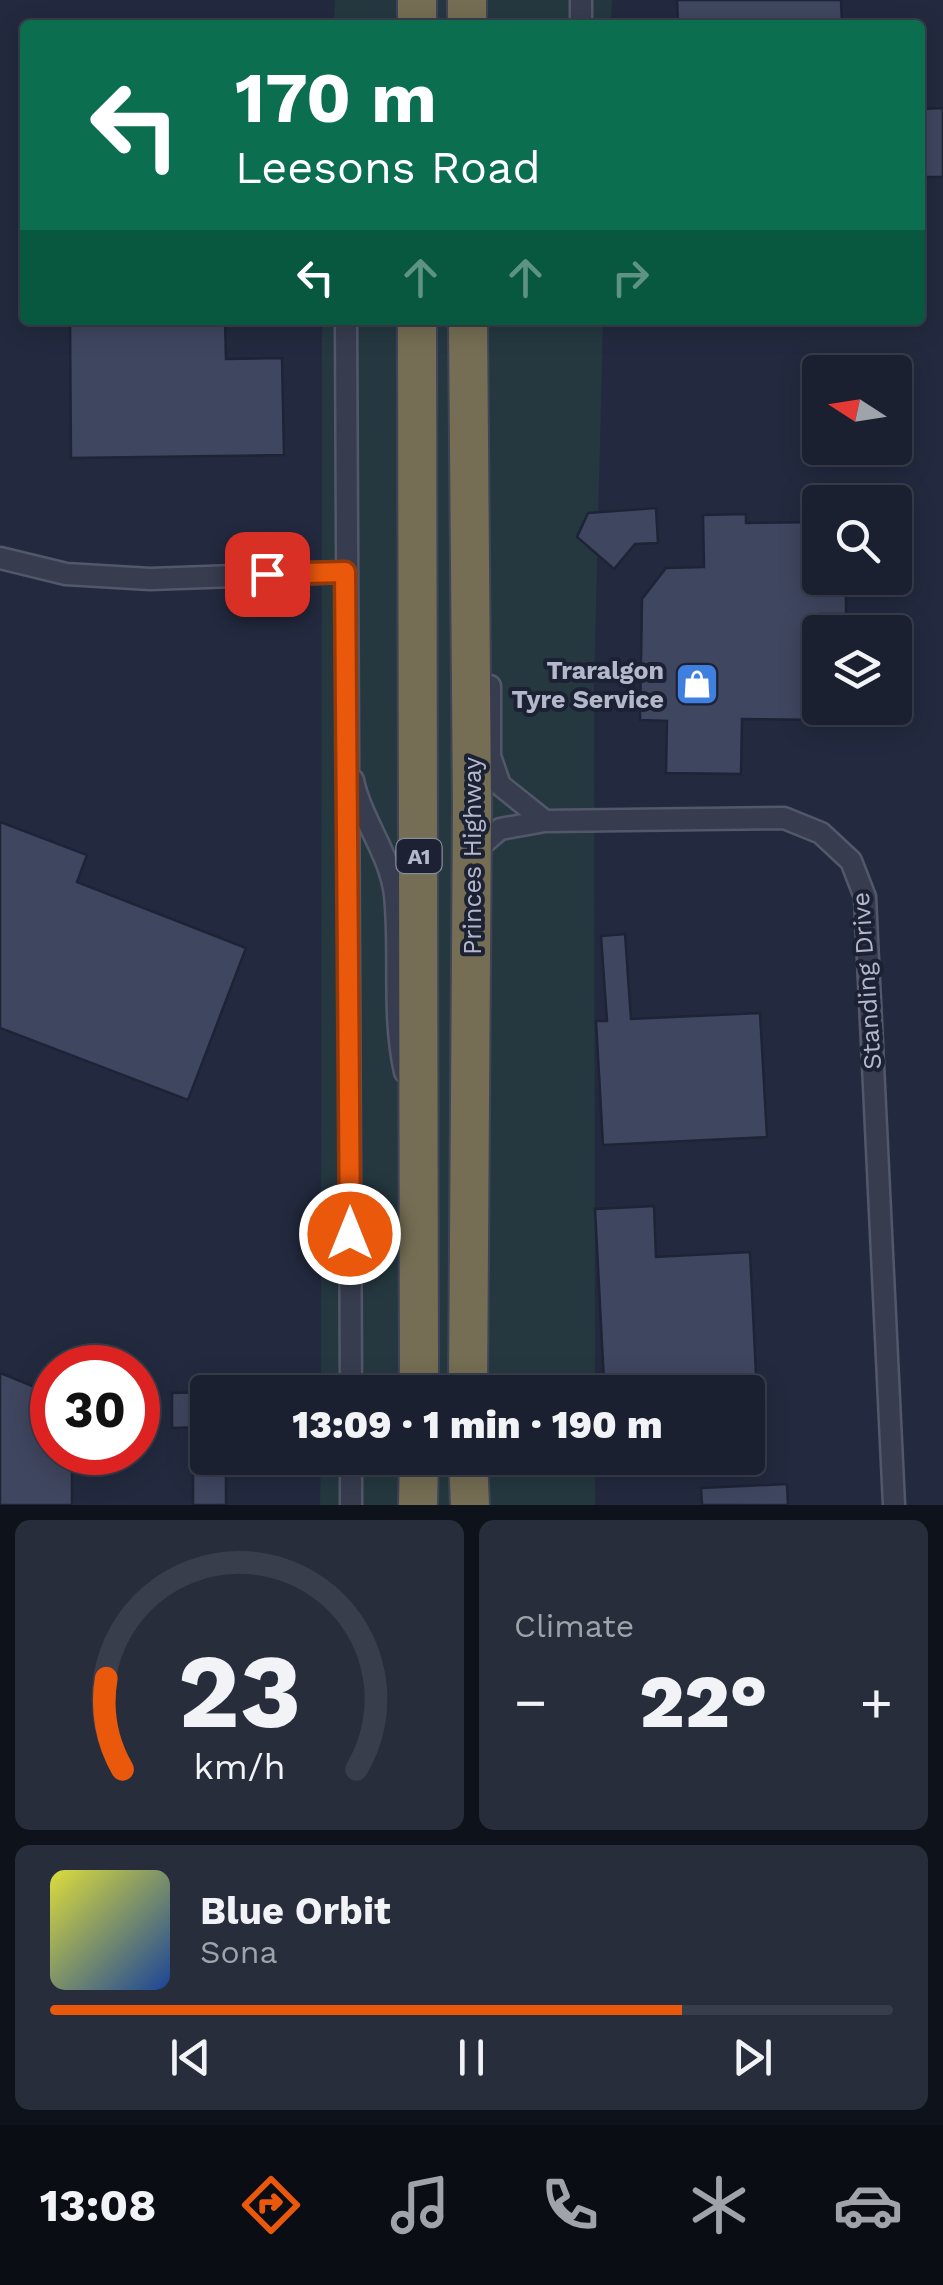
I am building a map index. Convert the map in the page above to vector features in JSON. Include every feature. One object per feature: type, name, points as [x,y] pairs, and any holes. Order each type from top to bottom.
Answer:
[{"type":"highway","name":"A1","points":[[418,325],[419,1375]]},
{"type":"highway","name":"Princes Highway","points":[[468,325],[472,853],[468,1375]]},
{"type":"highway","points":[[418,1505],[419,1475]]},
{"type":"highway","points":[[469,1475],[470,1505]]},
{"type":"street","points":[[346,325],[351,1375]]},
{"type":"street","points":[[0,558],[66,574],[150,579],[345,572]]},
{"type":"street","points":[[471,583],[489,646],[490,756],[500,785],[545,820]]},
{"type":"street","points":[[347,750],[356,794],[380,844],[394,892],[399,1044],[419,1132]]},
{"type":"street","name":"Standing Drive","points":[[472,853],[500,829],[545,820],[784,818],[821,833],[852,861],[865,897],[894,1505]]},
{"type":"street","points":[[351,1475],[351,1505]]},
{"type":"shaded area","points":[[335,0],[612,0],[611,20],[334,20]]},
{"type":"shaded area","points":[[322,325],[603,325],[594,682],[595,1375],[321,1375]]},
{"type":"shaded area","points":[[321,1475],[595,1475],[595,1505],[320,1505]]},
{"type":"building","points":[[677,0],[841,0],[842,20],[678,20]]},
{"type":"building","points":[[943,108],[943,177],[925,177],[925,109]]},
{"type":"building","points":[[70,325],[225,325],[226,359],[282,358],[284,455],[71,458]]},
{"type":"building","points":[[656,508],[658,543],[635,544],[614,569],[577,537],[588,513]]},
{"type":"building","points":[[746,514],[746,523],[802,522],[802,595],[846,595],[846,614],[802,615],[802,720],[742,719],[741,774],[666,773],[667,721],[640,720],[642,599],[666,568],[704,567],[703,515]]},
{"type":"building","points":[[0,822],[87,855],[77,882],[246,948],[188,1100],[0,1028]]},
{"type":"building","points":[[625,934],[631,1019],[760,1013],[767,1137],[603,1145],[596,1021],[607,1021],[601,936]]},
{"type":"building","points":[[654,1206],[656,1257],[750,1252],[756,1374],[604,1375],[595,1209]]},
{"type":"building","points":[[0,1373],[30,1385],[30,1475],[72,1475],[72,1505],[0,1505]]},
{"type":"building","points":[[190,1392],[190,1428],[172,1428],[172,1393]]},
{"type":"building","points":[[193,1475],[226,1475],[226,1505],[193,1505]]},
{"type":"building","points":[[787,1484],[788,1505],[702,1505],[701,1488]]},
{"type":"place","name":"Traralgon Tyre Service","points":[[697,684]]},
{"type":"route","points":[[267,574],[345,572],[350,1234]]}]
